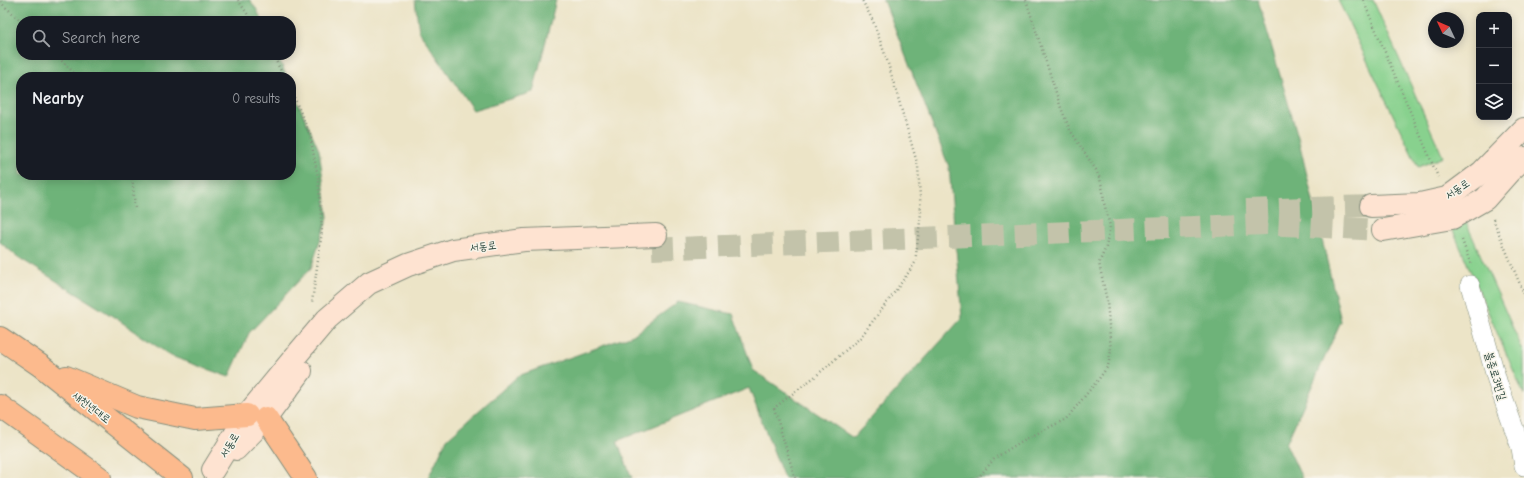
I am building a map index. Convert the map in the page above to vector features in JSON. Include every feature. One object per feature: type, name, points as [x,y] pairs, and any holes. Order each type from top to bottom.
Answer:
[{"type":"main road","name":"서동로","points":[[1371,206],[1420,204],[1447,198],[1482,172],[1524,129]]},
{"type":"main road","name":"서동로","points":[[1383,230],[1452,218],[1485,199],[1509,172],[1524,158]]},
{"type":"main road","name":"서동로","points":[[524,240],[654,242],[523,248],[456,255],[410,272],[374,290],[334,324],[257,416],[312,337],[327,319],[369,283],[408,265],[453,250],[524,240]]},
{"type":"main road","name":"새천년대로","points":[[0,338],[41,366],[182,478]]},
{"type":"main road","points":[[41,366],[137,407],[195,419],[257,416],[306,478]]},
{"type":"main road","points":[[0,406],[100,478]]},
{"type":"street","name":"불종로3번길","points":[[1470,285],[1498,384],[1521,448],[1524,466]]},
{"type":"path","points":[[238,0],[249,16]]},
{"type":"path","points":[[795,478],[774,408],[817,375],[860,338],[892,296],[915,262],[922,214],[918,166],[887,60],[873,21],[862,0]]},
{"type":"path","points":[[978,478],[995,458],[1022,441],[1066,419],[1108,366],[1111,351],[1107,301],[1099,263],[1106,247],[1110,226],[1104,203],[1103,191],[1096,170],[1070,130],[1061,108],[1026,0]]},
{"type":"path","points":[[1363,0],[1447,198]]},
{"type":"path","points":[[0,2],[16,16]]},
{"type":"path","points":[[61,60],[73,72]]},
{"type":"path","points":[[276,60],[282,72]]},
{"type":"path","points":[[296,102],[310,135],[318,177],[322,232],[312,300],[312,337]]},
{"type":"path","points":[[132,180],[135,208]]},
{"type":"path","points":[[1485,199],[1524,294]]},
{"type":"green space","points":[[0,0],[250,0],[260,16],[16,16],[16,60],[279,60],[285,72],[16,72],[16,180],[296,180],[296,98],[319,150],[328,217],[311,268],[249,333],[229,377],[171,356],[117,319],[18,257],[0,242]]},
{"type":"green space","points":[[415,0],[556,0],[533,92],[473,110],[419,31]]},
{"type":"green space","points":[[882,0],[1258,0],[1298,137],[1341,321],[1286,444],[1302,478],[784,478],[749,388],[617,441],[632,478],[428,478],[447,439],[518,376],[633,335],[678,302],[733,314],[753,370],[853,438],[962,318],[949,167],[885,3]]},
{"type":"green space","points":[[1338,0],[1373,0],[1443,157],[1418,167]]},
{"type":"green space","points":[[1465,220],[1524,353],[1524,395],[1451,226]]},
{"type":"tunnel","points":[[1246,210],[1371,206]]},
{"type":"tunnel","points":[[652,249],[1266,224],[1383,230]]}]
